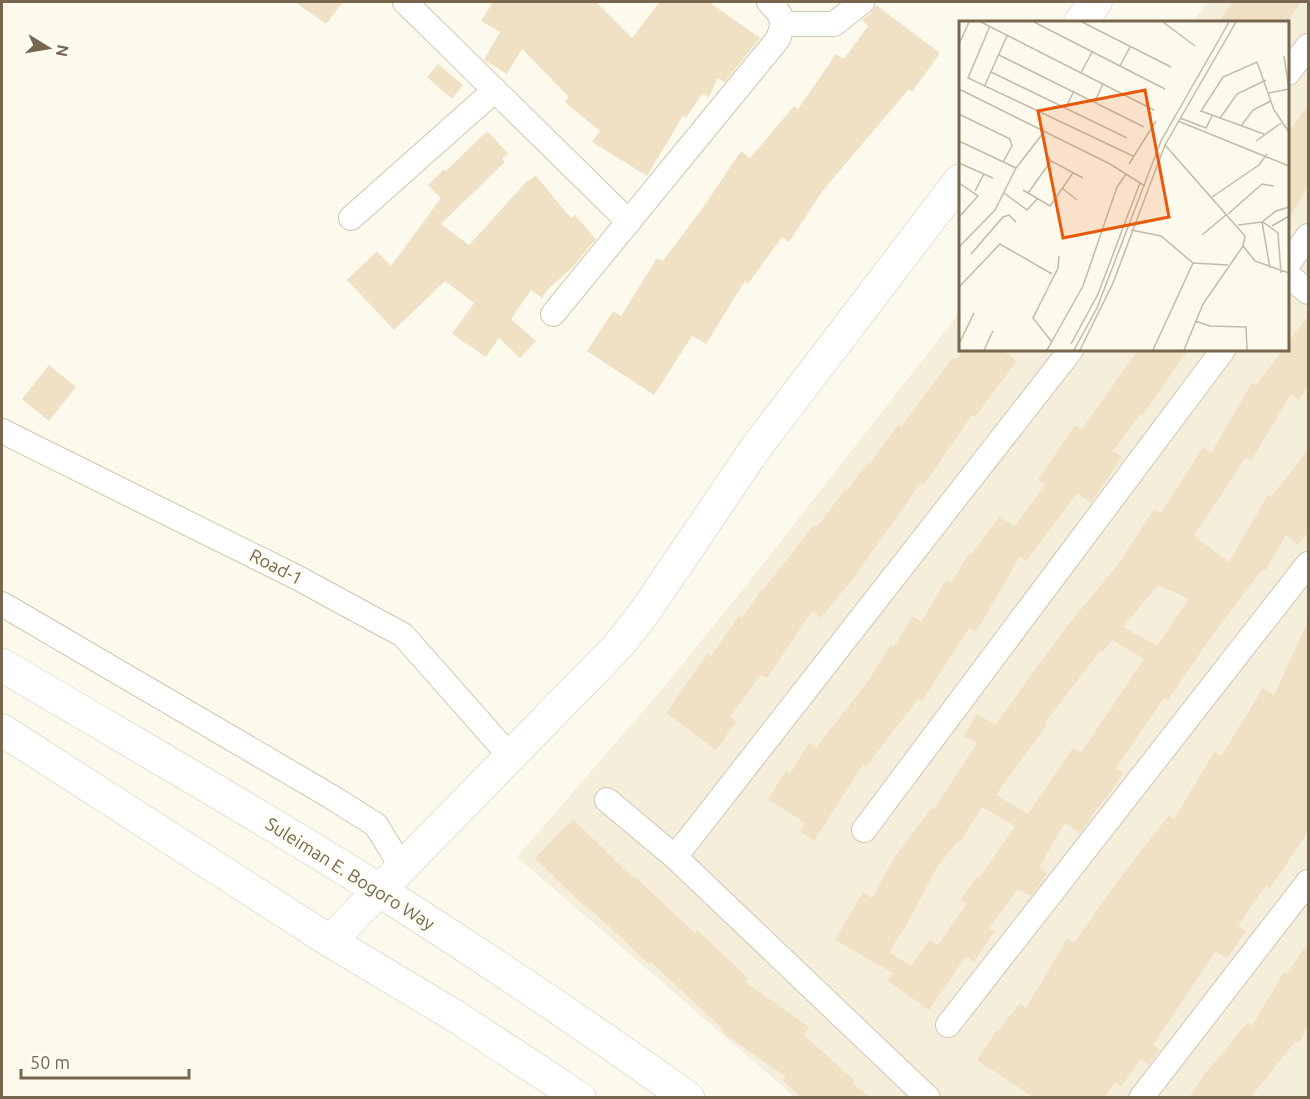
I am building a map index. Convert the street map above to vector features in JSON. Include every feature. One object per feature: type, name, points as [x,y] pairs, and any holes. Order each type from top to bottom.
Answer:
[{"type":"main road","name":"Suleiman E. Bogoro Way","points":[[2,665],[264,820],[390,880],[688,1098]]},
{"type":"street","points":[[405,2],[628,222]]},
{"type":"street","points":[[553,314],[778,39],[783,24],[780,12],[769,2]]},
{"type":"street","points":[[783,24],[834,24],[862,2]]},
{"type":"street","points":[[1289,70],[1308,46]]},
{"type":"street","points":[[351,218],[495,90]]},
{"type":"street","points":[[330,941],[617,647],[645,613],[755,449],[959,181]]},
{"type":"street","points":[[1289,261],[1308,236]]},
{"type":"street","points":[[1289,277],[1308,292]]},
{"type":"street","points":[[675,857],[1070,351]]},
{"type":"street","points":[[864,830],[1223,351]]},
{"type":"street","name":"Road-1","points":[[2,431],[298,578],[403,635],[510,756]]},
{"type":"street","points":[[948,1025],[1304,578]]},
{"type":"street","points":[[2,604],[376,825],[395,856],[390,880]]},
{"type":"street","points":[[2,730],[330,941],[454,1016],[580,1098]]},
{"type":"street","points":[[607,800],[675,857],[928,1098]]},
{"type":"street","points":[[1141,1098],[1308,882]]},
{"type":"shaded area","points":[[1209,2],[1308,2],[1308,1097],[795,1097],[517,857],[663,688],[959,313],[959,351],[1289,351],[1289,21],[1193,21]]},
{"type":"building","points":[[295,2],[343,2],[326,24]]},
{"type":"building","points":[[493,2],[596,2],[632,38],[660,2],[709,2],[760,38],[724,83],[718,78],[709,97],[702,94],[686,118],[683,116],[647,176],[592,142],[600,131],[565,102],[569,97],[522,49],[507,74],[484,60],[500,32],[481,21]]},
{"type":"building","points":[[1233,2],[1301,2],[1288,21],[1219,21]]},
{"type":"building","points":[[876,5],[940,53],[912,92],[909,89],[824,189],[789,242],[782,237],[748,284],[745,281],[706,344],[692,336],[654,395],[587,351],[613,311],[621,316],[657,258],[663,261],[741,151],[750,158],[794,106],[798,109],[836,54],[844,59],[868,26],[862,20],[871,13]]},
{"type":"building","points":[[438,64],[463,85],[452,99],[427,77]]},
{"type":"building","points":[[1308,106],[1308,187],[1289,218],[1289,131]]},
{"type":"building","points":[[487,131],[508,153],[502,159],[505,162],[441,224],[469,245],[526,182],[536,176],[571,218],[575,215],[596,239],[573,267],[548,289],[542,298],[531,290],[511,319],[536,341],[520,358],[499,338],[486,357],[452,334],[474,303],[445,281],[394,330],[347,280],[377,251],[391,266],[441,198],[428,185],[444,169],[446,171]]},
{"type":"building","points":[[1308,316],[1308,387],[1299,400],[1291,394],[1251,461],[1246,457],[1194,536],[1229,562],[1268,495],[1271,497],[1308,450],[1308,533],[1298,545],[1286,535],[1265,571],[1262,570],[1213,634],[1168,700],[1164,698],[1116,768],[1123,773],[1106,799],[1080,833],[1065,823],[1039,867],[1047,873],[1040,884],[1030,896],[1018,889],[989,928],[994,932],[974,962],[966,956],[929,1010],[888,981],[893,973],[835,940],[863,892],[872,898],[894,858],[932,808],[934,809],[977,743],[964,736],[977,714],[995,725],[1068,625],[1119,563],[1154,509],[1161,513],[1203,447],[1211,453],[1252,383],[1256,385],[1282,351],[1289,351],[1289,341]],"holes":[[[1158,585],[1189,599],[1157,646],[1123,627]],[[1112,640],[1144,659],[1081,753],[1073,748],[1028,814],[996,795],[1047,724],[1045,723],[1100,651],[1102,653]],[[982,807],[1015,826],[980,877],[978,876],[961,899],[967,903],[938,945],[930,940],[911,966],[889,952],[907,924],[936,869],[958,840],[960,842]]]},
{"type":"building","points":[[962,351],[1003,351],[1017,361],[975,417],[972,415],[924,485],[921,483],[854,577],[821,618],[812,611],[767,678],[761,675],[730,717],[736,722],[716,750],[666,713],[708,653],[711,656],[739,616],[742,618],[762,589],[814,525],[817,527],[867,463],[870,464],[898,425],[901,427],[953,357],[956,359]]},
{"type":"building","points":[[1137,351],[1187,351],[1142,416],[1140,414],[1113,451],[1122,457],[1091,503],[1077,493],[1026,561],[1020,556],[976,632],[969,628],[922,701],[918,699],[866,767],[863,764],[814,841],[800,831],[805,823],[768,799],[786,771],[790,774],[809,743],[816,748],[868,681],[891,645],[894,647],[913,616],[921,622],[946,580],[951,583],[968,555],[970,556],[1000,516],[1014,527],[1045,485],[1038,480],[1075,425],[1082,429]]},
{"type":"building","points":[[49,365],[76,387],[49,421],[22,399]]},
{"type":"building","points":[[1308,621],[1308,832],[1270,888],[1266,885],[1238,926],[1246,931],[1227,959],[1216,951],[1153,1045],[1160,1050],[1149,1065],[1141,1059],[1121,1087],[1115,1082],[1104,1098],[1034,1098],[977,1060],[997,1030],[1020,1003],[1026,1008],[1067,939],[1074,943],[1120,878],[1169,815],[1174,819],[1214,752],[1221,756],[1263,688],[1274,695]]},
{"type":"building","points":[[573,819],[632,877],[634,876],[695,933],[697,930],[748,978],[745,982],[809,1027],[804,1035],[855,1081],[853,1084],[871,1098],[802,1098],[782,1080],[786,1077],[722,1032],[724,1030],[651,962],[649,964],[586,905],[584,906],[535,858]]},
{"type":"building","points":[[1308,943],[1308,1026],[1299,1043],[1296,1041],[1250,1098],[1189,1098],[1203,1076],[1248,1022],[1252,1026],[1284,972],[1287,973]]}]
